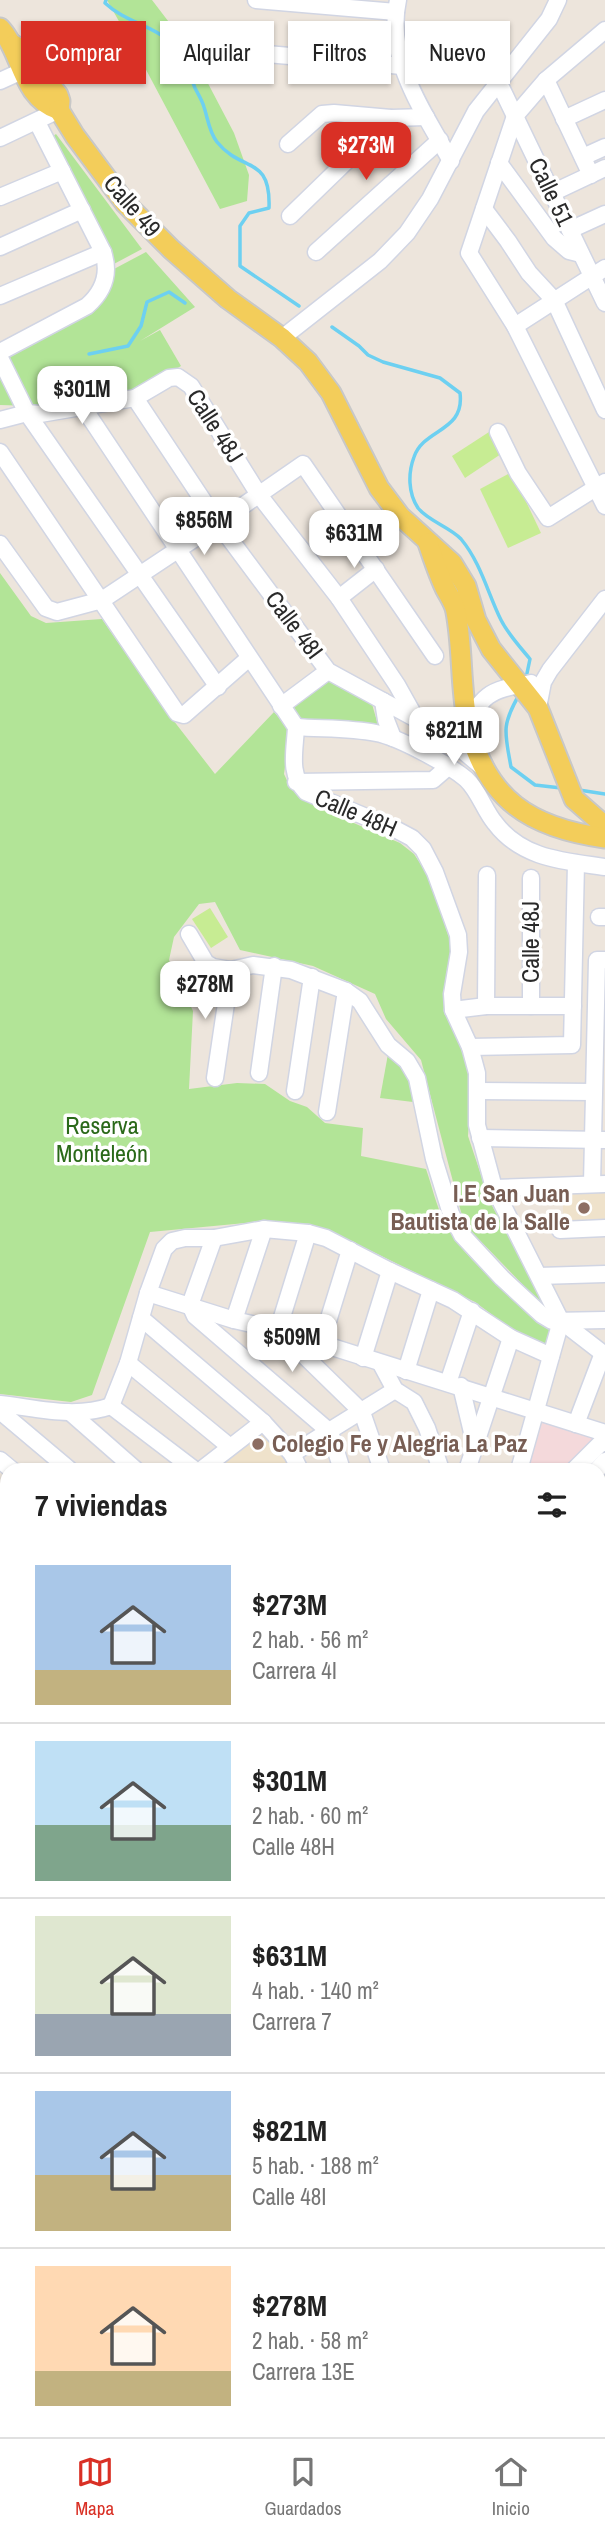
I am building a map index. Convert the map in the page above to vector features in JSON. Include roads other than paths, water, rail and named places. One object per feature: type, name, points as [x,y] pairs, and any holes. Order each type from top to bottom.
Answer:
[{"type":"main road","points":[[4,33],[21,69]]},
{"type":"main road","points":[[4,33],[58,95],[59,110],[51,107],[30,84]]},
{"type":"main road","name":"Calle 49","points":[[59,110],[125,203],[216,290],[282,338],[308,362],[331,393],[379,488],[400,516],[452,563],[466,586],[476,620],[491,649],[525,690],[580,805]]},
{"type":"main road","points":[[428,542],[438,572],[456,609],[468,724],[484,769],[501,792],[521,811],[546,825],[572,834],[605,838]]},
{"type":"main road","points":[[572,834],[584,825],[580,805]]},
{"type":"main road","points":[[580,805],[605,826]]},
{"type":"street","points":[[256,0],[397,6],[402,66],[451,161]]},
{"type":"street","points":[[510,68],[549,19],[558,0]]},
{"type":"street","points":[[605,30],[546,80],[515,116],[469,253],[515,326],[600,485],[605,506]]},
{"type":"street","points":[[274,55],[402,66]]},
{"type":"street","points":[[0,81],[21,71]]},
{"type":"street","points":[[546,80],[583,157],[598,171],[552,194]]},
{"type":"street","points":[[282,338],[380,261],[407,233],[451,161],[476,111],[496,84]]},
{"type":"street","name":"Calle 51","points":[[499,84],[581,254],[598,272],[605,303]]},
{"type":"street","points":[[564,119],[605,100]]},
{"type":"street","points":[[0,138],[59,110]]},
{"type":"street","points":[[288,144],[321,114],[426,117]]},
{"type":"street","points":[[290,216],[391,118]]},
{"type":"street","points":[[0,352],[87,306],[98,296],[108,266],[37,121]]},
{"type":"street","points":[[316,252],[440,141]]},
{"type":"street","points":[[583,157],[605,146]]},
{"type":"street","points":[[499,163],[554,238],[564,248],[581,254]]},
{"type":"street","points":[[0,197],[62,171]]},
{"type":"street","points":[[0,247],[82,209]]},
{"type":"street","points":[[484,209],[529,273],[554,300],[605,410]]},
{"type":"street","points":[[570,230],[605,214]]},
{"type":"street","points":[[0,296],[103,252]]},
{"type":"street","points":[[515,326],[598,272]]},
{"type":"street","points":[[0,358],[27,413],[218,687]]},
{"type":"street","name":"Calle 48J","points":[[135,398],[169,377],[178,377],[191,386],[259,495],[339,598],[397,685],[416,719]]},
{"type":"street","points":[[0,420],[27,413],[40,414],[135,398]]},
{"type":"street","name":"Calle 48I","points":[[135,398],[218,523],[328,671],[432,729],[484,769]]},
{"type":"street","points":[[83,407],[296,727],[375,733],[393,738],[448,767],[468,781],[505,836],[522,848],[545,858],[605,867]]},
{"type":"street","points":[[498,432],[518,473],[548,518],[600,485]]},
{"type":"street","points":[[0,452],[177,713],[184,715],[249,658]]},
{"type":"street","points":[[0,544],[46,608],[52,612],[102,600],[303,464],[435,656]]},
{"type":"street","points":[[339,598],[376,569]]},
{"type":"street","points":[[446,738],[458,733],[468,724],[480,703],[495,692],[525,690],[543,682],[605,599]]},
{"type":"street","points":[[525,690],[550,670]]},
{"type":"street","points":[[281,706],[328,671]]},
{"type":"street","points":[[383,701],[393,738]]},
{"type":"street","name":"Calle 48H","points":[[296,727],[296,782],[306,792],[395,828],[412,838],[423,849],[435,872],[458,934],[460,952],[452,994],[453,1010],[470,1047],[477,1073],[477,1125],[494,1188],[561,1321],[604,1354]]},
{"type":"street","points":[[420,752],[432,729]]},
{"type":"street","points":[[296,782],[433,780],[448,767]]},
{"type":"street","points":[[470,1047],[572,1045],[576,863]]},
{"type":"street","points":[[486,1006],[487,875]]},
{"type":"street","name":"Calle 48J","points":[[531,878],[531,1006]]},
{"type":"street","points":[[189,934],[206,963],[231,970],[253,965],[274,966],[346,991],[360,1001],[387,1045],[413,1069],[434,1159],[451,1214],[462,1236],[502,1278],[552,1321],[605,1320]]},
{"type":"street","points":[[494,1188],[599,1184],[599,1140],[593,1092],[600,1047],[601,960]]},
{"type":"street","points":[[259,1073],[274,966]]},
{"type":"street","points":[[215,1078],[231,970]]},
{"type":"street","points":[[295,1091],[312,978]]},
{"type":"street","points":[[327,1112],[346,991]]},
{"type":"street","points":[[453,1010],[486,1006],[573,1006]]},
{"type":"street","points":[[478,1091],[593,1092]]},
{"type":"street","points":[[481,1138],[599,1140]]},
{"type":"street","points":[[560,1230],[605,1228]]},
{"type":"street","points":[[111,1406],[128,1363],[164,1249],[172,1241],[185,1237],[214,1238],[264,1229],[308,1233],[326,1238],[431,1290],[471,1311],[511,1338],[551,1356]]},
{"type":"street","points":[[234,1320],[264,1229]]},
{"type":"street","points":[[278,1330],[308,1233]]},
{"type":"street","points":[[214,1238],[190,1305],[195,1316],[330,1432],[340,1463]]},
{"type":"street","points":[[321,1344],[350,1250]]},
{"type":"street","points":[[363,1358],[390,1271]]},
{"type":"street","points":[[539,1276],[605,1274]]},
{"type":"street","points":[[406,1371],[431,1290]]},
{"type":"street","points":[[148,1293],[455,1385],[605,1436],[580,1463]]},
{"type":"street","points":[[471,1311],[455,1385],[475,1445]]},
{"type":"street","points":[[141,1318],[263,1422],[292,1454],[296,1463]]},
{"type":"street","points":[[521,1463],[561,1321]]},
{"type":"street","points":[[278,1330],[362,1412],[380,1463]]},
{"type":"street","points":[[469,1463],[511,1338]]},
{"type":"street","points":[[576,1424],[604,1354]]},
{"type":"street","points":[[128,1363],[229,1446]]},
{"type":"street","points":[[381,1364],[395,1390],[414,1402],[438,1463]]},
{"type":"street","points":[[292,1454],[395,1390]]},
{"type":"street","points":[[0,1404],[71,1413],[86,1413],[111,1406]]},
{"type":"street","points":[[111,1406],[186,1463]]},
{"type":"street","points":[[0,1411],[62,1463]]},
{"type":"street","points":[[71,1413],[128,1463]]},
{"type":"street","points":[[209,1463],[263,1422]]},
{"type":"waterway","points":[[106,0],[105,3],[112,9],[175,46],[203,104],[214,138],[226,152],[260,172],[268,191],[269,208],[249,213],[240,226],[240,266],[299,306]]},
{"type":"waterway","points":[[89,354],[128,346],[141,326],[147,302],[169,292],[185,303]]},
{"type":"waterway","points":[[332,327],[368,355],[383,362],[440,378],[460,393],[460,406],[456,415],[450,423],[426,440],[414,457],[410,476],[411,489],[422,513],[456,535],[468,548],[504,625],[530,659],[526,678]]},
{"type":"waterway","points":[[519,695],[509,715],[506,730],[511,767],[535,785],[561,788]]},
{"type":"waterway","points":[[579,790],[605,794]]},
{"type":"place","name":"I.E San Juan Bautista de la Salle","points":[[584,1208]]},
{"type":"place","name":"Colegio Fe y Alegria La Paz","points":[[258,1444]]},
{"type":"park label","name":"Reserva Monteleón","points":[[102,1140]]}]
